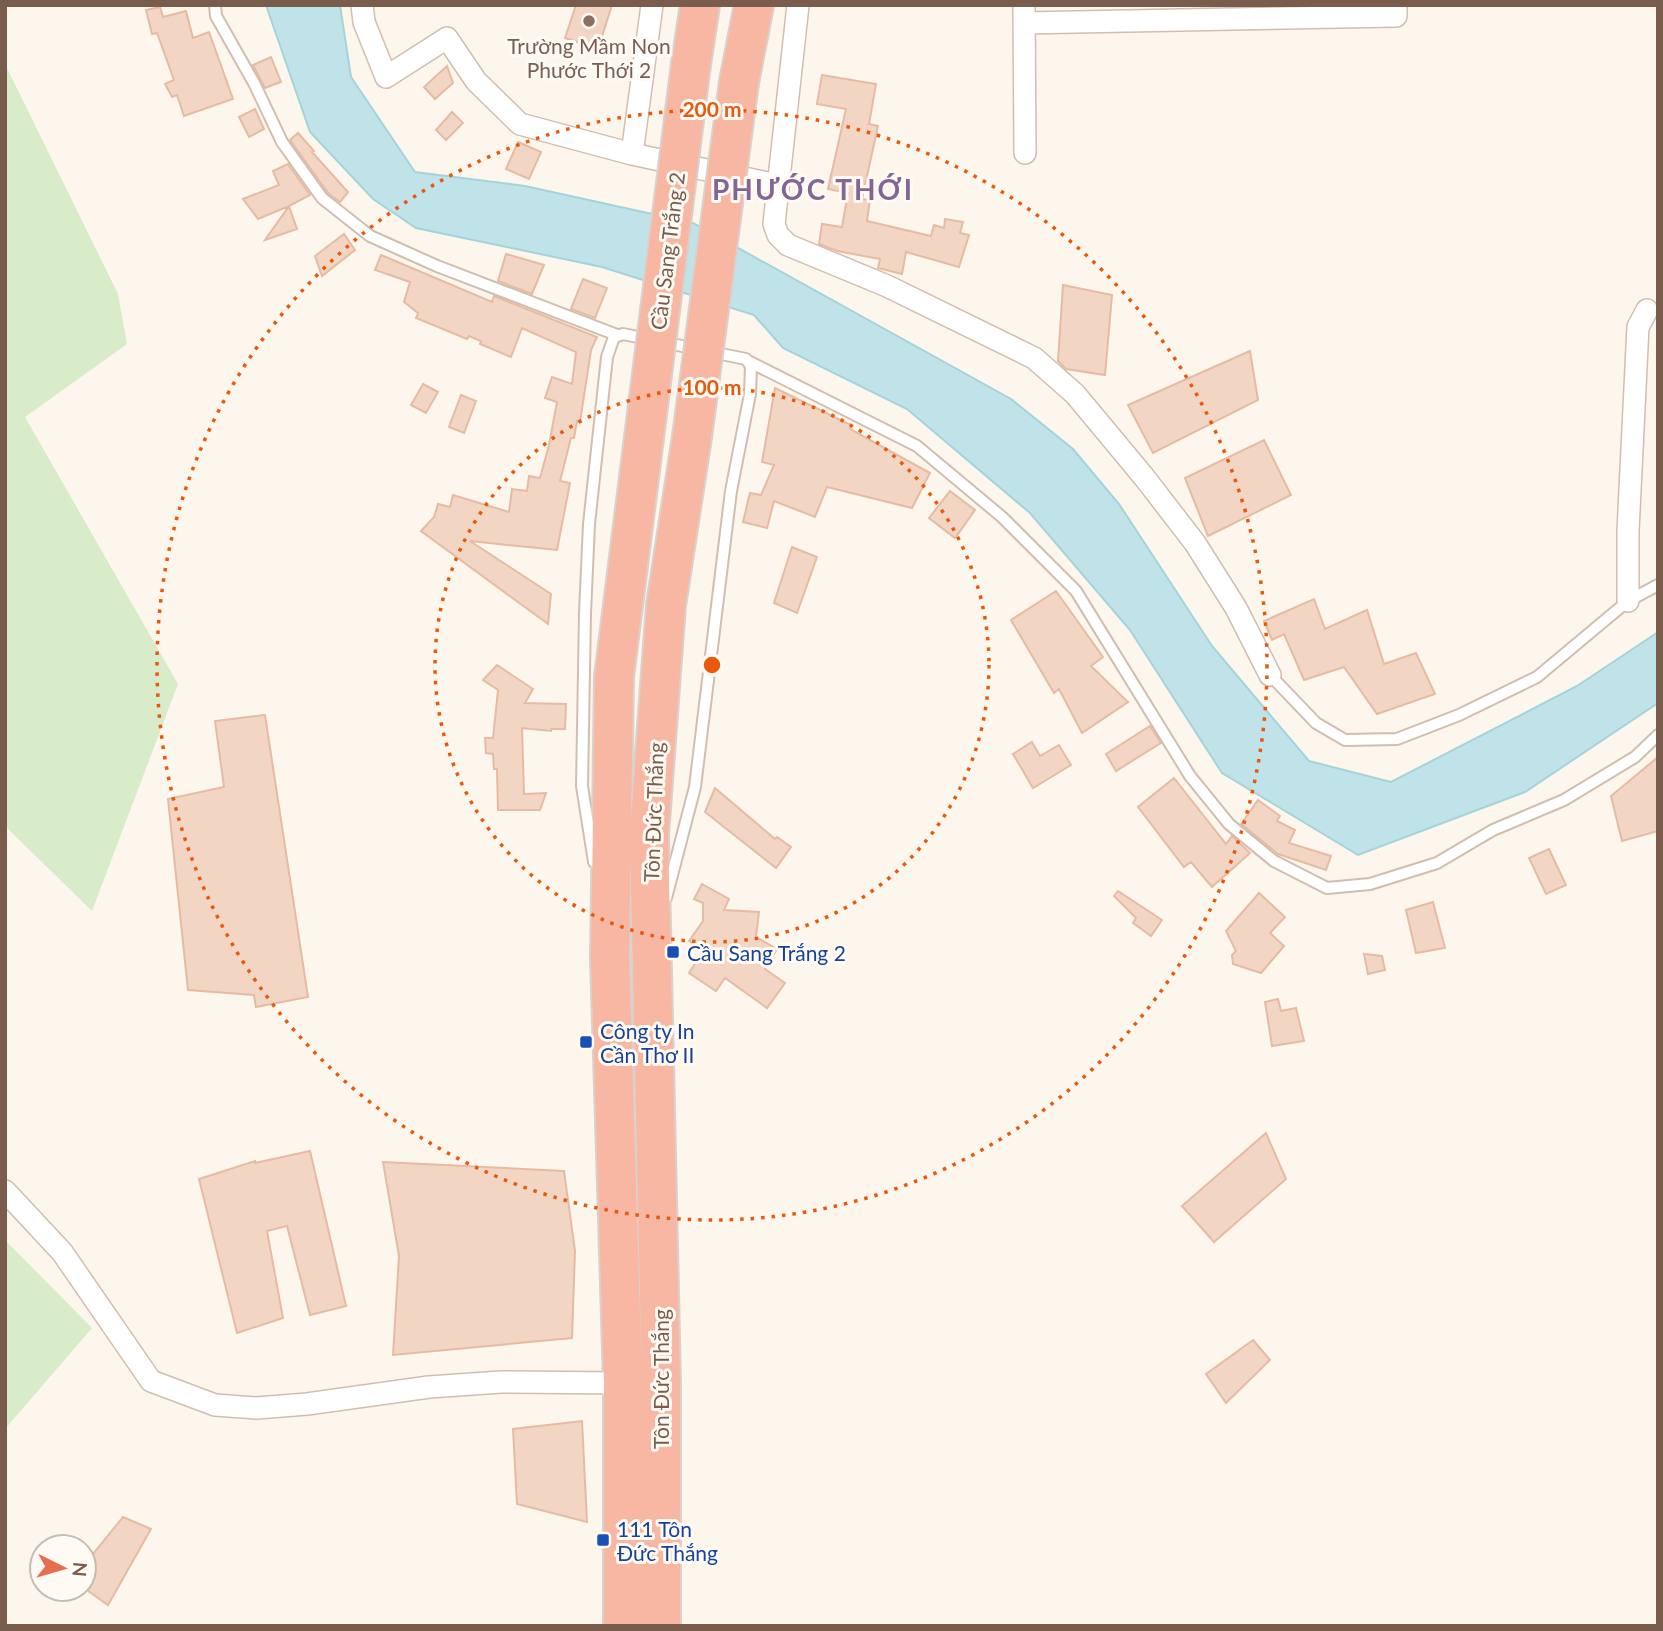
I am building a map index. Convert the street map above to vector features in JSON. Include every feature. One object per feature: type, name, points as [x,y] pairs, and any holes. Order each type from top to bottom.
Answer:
[{"type":"highway","name":"Cầu Sang Trắng 2","points":[[644,438],[700,5]]},
{"type":"highway","name":"Tôn Đức Thắng","points":[[661,1626],[661,1383],[649,835],[666,605],[692,437],[739,82],[754,5]]},
{"type":"highway","name":"Tôn Đức Thắng","points":[[623,1626],[623,1383],[610,958],[614,677],[644,438]]},
{"type":"highway","points":[[623,1383],[661,1383]]},
{"type":"street","points":[[362,5],[364,22],[386,77],[447,38],[476,81],[520,124],[632,154],[777,185]]},
{"type":"street","points":[[632,154],[652,5]]},
{"type":"street","points":[[798,5],[777,185],[774,223],[778,234],[788,245],[887,286],[1034,358],[1075,394],[1195,543],[1236,608],[1270,675]]},
{"type":"street","points":[[1025,153],[1024,14],[1270,12],[1396,16],[1396,5]]},
{"type":"street","points":[[1628,601],[1628,531],[1638,327],[1647,310]]},
{"type":"street","points":[[5,1191],[62,1252],[151,1381],[215,1405],[257,1408],[307,1404],[429,1387],[501,1382],[623,1383]]},
{"type":"lane","points":[[215,5],[216,16],[254,83],[282,142],[322,198],[370,236],[437,266],[617,335],[746,359],[917,446],[1002,517],[1076,591],[1191,776],[1229,824],[1275,862],[1327,888],[1370,884],[1437,863],[1493,830],[1564,800],[1635,757],[1658,735]]},
{"type":"lane","points":[[597,878],[582,786],[585,614],[589,524],[607,357],[611,342],[617,335]]},
{"type":"lane","points":[[651,958],[695,787],[731,491],[750,394],[750,362]]},
{"type":"lane","points":[[1270,675],[1316,723],[1345,740],[1397,739],[1460,715],[1537,677],[1628,601],[1658,585]]},
{"type":"lane","points":[[599,892],[610,958]]},
{"type":"green space","points":[[5,64],[118,294],[127,344],[25,417],[178,684],[92,911],[5,826]]},
{"type":"green space","points":[[5,1240],[92,1328],[5,1429]]},
{"type":"water","points":[[266,5],[340,5],[351,77],[415,172],[525,186],[693,223],[1011,399],[1073,449],[1119,504],[1212,646],[1309,761],[1391,782],[1577,686],[1658,632],[1658,703],[1525,792],[1358,855],[1222,773],[1130,630],[1030,513],[907,409],[783,348],[754,315],[602,267],[416,228],[373,199],[310,132]]},
{"type":"building","name":"Trường Mầm Non Phước Thới 2","points":[[576,5],[612,5],[598,49],[565,38]]},
{"type":"building","points":[[160,7],[163,17],[186,11],[193,38],[209,32],[233,99],[184,116],[177,95],[172,97],[165,84],[174,80],[157,33],[152,34],[146,10]]},
{"type":"building","points":[[271,57],[281,82],[265,88],[253,65]]},
{"type":"building","points":[[447,66],[453,83],[435,99],[424,87]]},
{"type":"building","points":[[822,75],[876,84],[869,124],[878,126],[862,199],[870,200],[867,221],[931,236],[934,225],[944,228],[945,219],[963,222],[960,233],[969,235],[959,267],[906,252],[902,274],[878,268],[880,259],[837,251],[819,244],[822,224],[842,227],[848,193],[828,189],[846,109],[817,104]]},
{"type":"building","points":[[255,109],[264,129],[249,137],[239,117]]},
{"type":"building","points":[[452,112],[463,123],[446,140],[436,130]]},
{"type":"building","points":[[298,133],[348,192],[340,202],[328,193],[290,140]]},
{"type":"building","points":[[518,142],[541,152],[529,179],[506,169]]},
{"type":"building","points":[[288,164],[310,195],[258,219],[243,199],[279,185],[273,171]]},
{"type":"building","points":[[289,206],[297,229],[265,240]]},
{"type":"building","points":[[344,234],[355,250],[322,276],[315,256]]},
{"type":"building","points":[[506,254],[544,265],[532,294],[498,281]]},
{"type":"building","points":[[381,255],[492,302],[494,296],[597,337],[591,350],[580,422],[577,421],[574,438],[571,438],[560,481],[570,483],[557,550],[470,541],[551,594],[548,624],[421,531],[434,517],[438,504],[450,507],[453,495],[509,512],[512,489],[527,491],[529,476],[540,478],[557,402],[545,398],[552,377],[572,384],[576,352],[522,328],[511,357],[480,344],[481,341],[469,336],[467,339],[416,318],[418,313],[404,302],[410,282],[375,270]]},
{"type":"building","points":[[583,279],[607,288],[595,318],[571,309]]},
{"type":"building","points":[[1063,285],[1112,295],[1105,375],[1066,369],[1058,361]]},
{"type":"building","points":[[1250,351],[1258,400],[1153,453],[1128,405]]},
{"type":"building","points":[[423,384],[438,392],[426,413],[411,405]]},
{"type":"building","points":[[775,388],[851,425],[850,429],[930,473],[912,508],[827,487],[815,517],[774,501],[767,528],[743,522],[750,493],[761,495],[774,465],[762,462]]},
{"type":"building","points":[[461,395],[476,401],[464,433],[449,427]]},
{"type":"building","points":[[1264,440],[1291,495],[1208,536],[1185,478]]},
{"type":"building","points":[[950,491],[975,510],[955,538],[929,518]]},
{"type":"building","points":[[792,547],[817,557],[797,613],[774,603]]},
{"type":"building","points":[[1056,591],[1103,657],[1091,666],[1128,702],[1082,733],[1059,689],[1054,693],[1011,620]]},
{"type":"building","points":[[1314,599],[1325,629],[1367,610],[1384,664],[1416,653],[1435,694],[1377,714],[1344,667],[1304,680],[1284,634],[1272,640],[1264,621]]},
{"type":"building","points":[[497,665],[533,689],[525,703],[566,704],[565,729],[551,731],[522,728],[524,794],[546,793],[540,810],[498,810],[497,769],[494,769],[493,754],[486,753],[485,738],[493,738],[498,690],[483,680]]},
{"type":"building","points":[[265,715],[308,997],[256,1007],[254,995],[188,990],[168,799],[224,787],[215,721]]},
{"type":"building","points":[[1150,726],[1161,743],[1116,771],[1106,754]]},
{"type":"building","points":[[1032,742],[1040,756],[1059,745],[1071,765],[1033,788],[1013,754]]},
{"type":"building","points":[[1658,757],[1658,831],[1622,841],[1611,796]]},
{"type":"building","points":[[1174,778],[1226,844],[1232,836],[1250,853],[1212,887],[1191,862],[1184,867],[1138,807]]},
{"type":"building","points":[[715,788],[775,839],[777,837],[791,847],[776,868],[705,812]]},
{"type":"building","points":[[1258,800],[1280,816],[1277,821],[1295,830],[1289,843],[1331,856],[1326,870],[1278,854],[1241,824]]},
{"type":"building","points":[[1549,849],[1566,885],[1546,894],[1529,858]]},
{"type":"building","points":[[702,884],[729,899],[724,910],[759,912],[756,937],[777,949],[765,969],[785,983],[767,1008],[725,978],[716,991],[689,973],[703,951],[689,941],[703,921],[703,903],[694,899]]},
{"type":"building","points":[[1118,891],[1162,920],[1151,936],[1133,923],[1136,918],[1114,896]]},
{"type":"building","points":[[1259,893],[1285,917],[1270,933],[1284,946],[1261,973],[1233,964],[1232,955],[1236,951],[1226,931]]},
{"type":"building","points":[[1433,902],[1445,948],[1416,953],[1406,910]]},
{"type":"building","points":[[1364,954],[1382,956],[1385,970],[1368,974]]},
{"type":"building","points":[[1278,999],[1281,1011],[1296,1008],[1304,1041],[1272,1046],[1265,1002]]},
{"type":"building","points":[[1266,1133],[1286,1179],[1214,1242],[1182,1206]]},
{"type":"building","points":[[310,1151],[346,1306],[310,1315],[287,1226],[267,1231],[283,1318],[237,1333],[199,1179],[255,1161]]},
{"type":"building","points":[[383,1162],[564,1171],[575,1251],[572,1338],[393,1355],[399,1256]]},
{"type":"building","points":[[1253,1340],[1270,1360],[1226,1403],[1206,1374]]},
{"type":"building","points":[[582,1421],[587,1522],[517,1504],[513,1429]]},
{"type":"building","points":[[123,1517],[151,1529],[108,1605],[98,1598],[98,1548]]},
{"type":"place","name":"Trường Mầm Non Phước Thới 2","points":[[589,21]]},
{"type":"place","name":"Cầu Sang Trắng 2","points":[[673,952]]},
{"type":"place","name":"Công ty In Cần Thơ II","points":[[586,1042]]},
{"type":"place","name":"111 Tôn Đức Thắng","points":[[603,1540]]},
{"type":"district","name":"PHƯỚC THỚI","points":[[813,189]]}]
